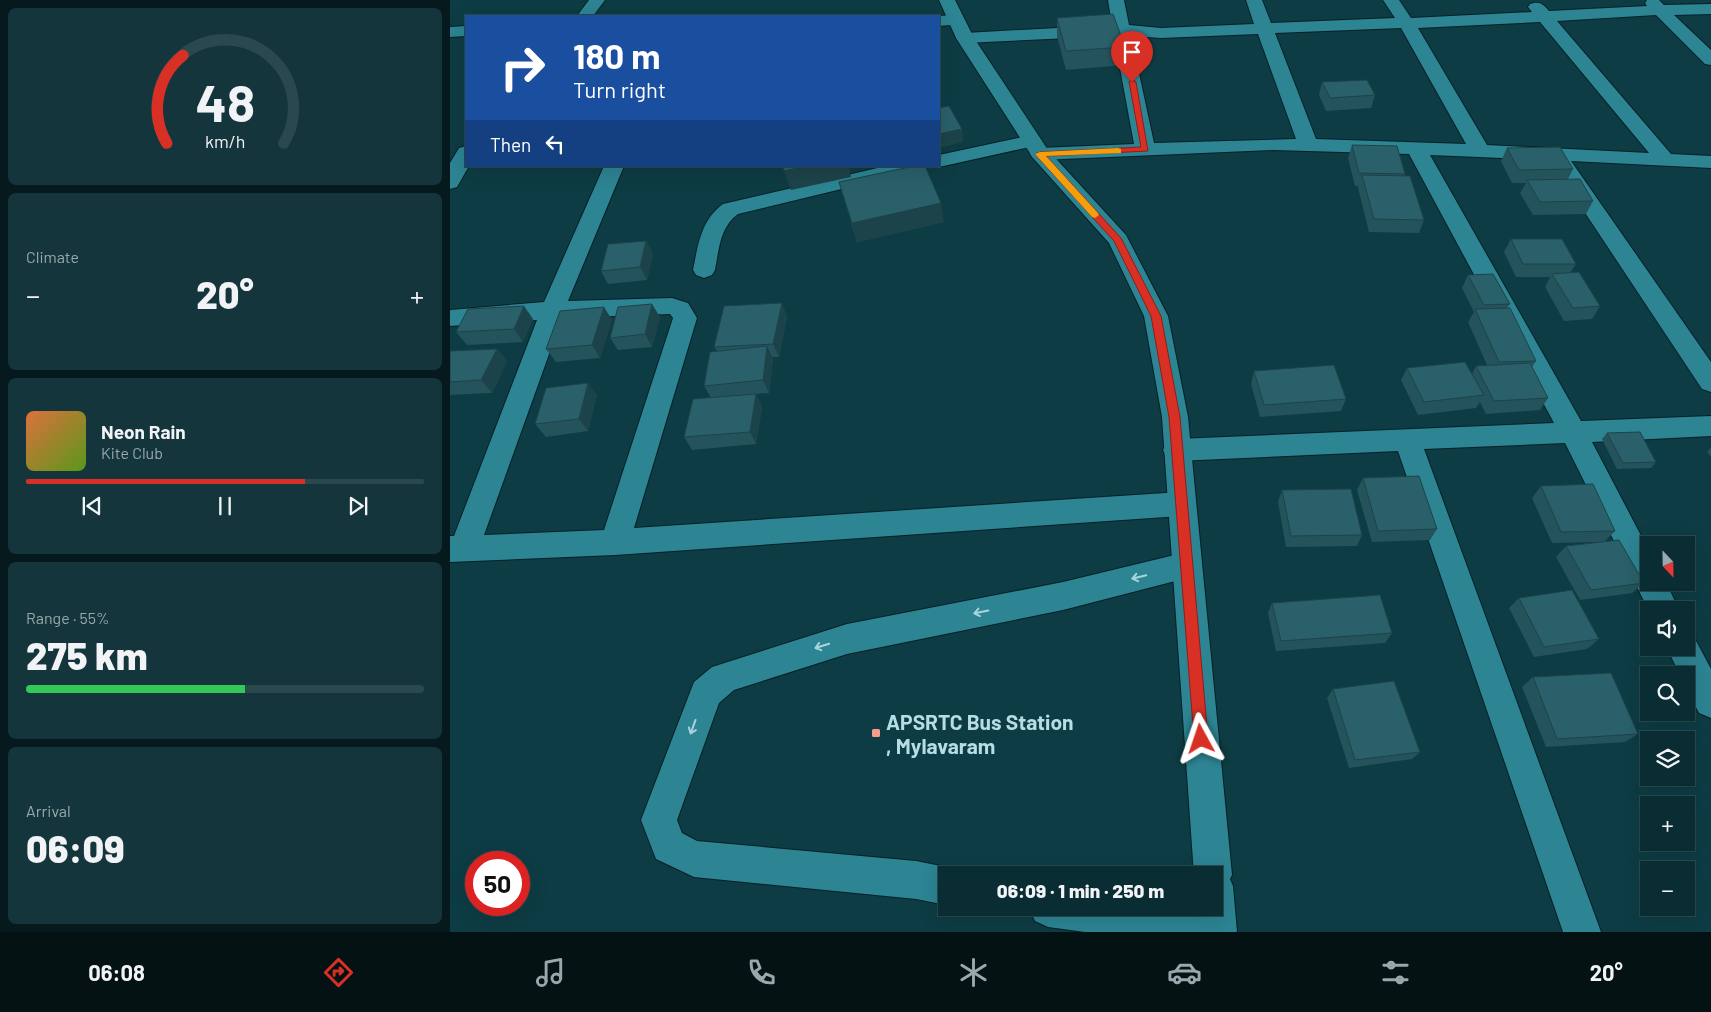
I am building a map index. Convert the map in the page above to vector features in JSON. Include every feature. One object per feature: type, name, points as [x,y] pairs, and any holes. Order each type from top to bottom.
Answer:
[{"type":"street","points":[[586,15],[597,0]]},
{"type":"street","points":[[1116,0],[1145,150]]},
{"type":"street","points":[[1254,0],[1308,145]]},
{"type":"street","points":[[1391,0],[1406,22],[1480,151]]},
{"type":"street","points":[[1530,0],[1666,160]]},
{"type":"street","points":[[952,20],[1161,33],[1544,16],[1655,5],[1711,9]]},
{"type":"street","points":[[1655,5],[1711,60]]},
{"type":"street","points":[[952,20],[1036,148],[1118,240],[1156,316],[1178,450],[1212,866]]},
{"type":"street","points":[[450,32],[465,31]]},
{"type":"street","points":[[940,161],[1036,148],[1145,150],[1274,144],[1416,148],[1666,160],[1708,166]]},
{"type":"street","points":[[1416,148],[1572,432],[1640,564]]},
{"type":"street","points":[[450,183],[465,154]]},
{"type":"street","points":[[1557,156],[1711,382]]},
{"type":"street","points":[[614,167],[457,549],[615,542],[1181,504]]},
{"type":"street","points":[[704,270],[714,225],[722,214],[731,209],[909,167]]},
{"type":"street","points":[[450,318],[554,310],[672,306],[680,310],[685,318],[615,542]]},
{"type":"street","points":[[1178,450],[1711,426]]},
{"type":"street","points":[[1407,440],[1582,932]]},
{"type":"street","points":[[938,884],[916,880],[694,859],[669,846],[660,820],[706,694],[724,678],[847,638],[1063,596],[1187,565]]},
{"type":"street","points":[[1687,656],[1711,702]]},
{"type":"street","points":[[1107,916],[1218,931],[1217,916]]},
{"type":"building","points":[[1113,14],[1125,47],[1066,51],[1057,18]]},
{"type":"building","points":[[1367,80],[1375,95],[1330,98],[1322,82]]},
{"type":"building","points":[[949,106],[962,129],[940,134],[940,108]]},
{"type":"building","points":[[1352,145],[1397,146],[1405,174],[1359,173]]},
{"type":"building","points":[[1560,147],[1573,169],[1519,170],[1507,148]]},
{"type":"building","points":[[783,167],[802,167],[784,171]]},
{"type":"building","points":[[909,167],[925,167],[941,203],[852,223],[839,182]]},
{"type":"building","points":[[1362,175],[1410,176],[1424,220],[1374,219]]},
{"type":"building","points":[[1580,179],[1593,201],[1540,202],[1527,180]]},
{"type":"building","points":[[1511,239],[1562,239],[1576,264],[1523,264]]},
{"type":"building","points":[[646,241],[640,267],[601,271],[608,244]]},
{"type":"building","points":[[1579,272],[1600,306],[1573,308],[1552,274]]},
{"type":"building","points":[[1493,274],[1510,304],[1484,305],[1468,275]]},
{"type":"building","points":[[782,303],[773,344],[714,347],[724,306]]},
{"type":"building","points":[[652,304],[645,334],[610,338],[618,307]]},
{"type":"building","points":[[524,306],[514,329],[456,332],[468,309]]},
{"type":"building","points":[[604,307],[592,345],[546,349],[560,311]]},
{"type":"building","points":[[1510,308],[1536,361],[1499,362],[1475,309]]},
{"type":"building","points":[[767,346],[763,380],[704,386],[710,352]]},
{"type":"building","points":[[497,349],[481,380],[450,382],[451,351]]},
{"type":"building","points":[[1465,362],[1484,395],[1424,402],[1407,368]]},
{"type":"building","points":[[1530,363],[1548,398],[1494,401],[1476,366]]},
{"type":"building","points":[[1334,365],[1346,399],[1264,405],[1254,371]]},
{"type":"building","points":[[588,383],[579,419],[535,424],[546,388]]},
{"type":"building","points":[[756,394],[750,432],[684,437],[693,399]]},
{"type":"building","points":[[1640,432],[1656,462],[1623,463],[1607,433]]},
{"type":"building","points":[[1419,476],[1437,529],[1378,531],[1363,478]]},
{"type":"building","points":[[1593,484],[1615,531],[1561,532],[1541,486]]},
{"type":"building","points":[[1351,489],[1362,535],[1291,536],[1282,490]]},
{"type":"building","points":[[1619,540],[1640,576],[1640,584],[1591,590],[1566,546]]},
{"type":"building","points":[[1572,590],[1599,639],[1544,647],[1519,598]]},
{"type":"building","points":[[1380,595],[1392,633],[1281,641],[1272,603]]},
{"type":"building","points":[[1611,673],[1638,734],[1557,739],[1533,677]]},
{"type":"building","points":[[1394,681],[1420,752],[1355,760],[1333,689]]},
{"type":"slow traffic","points":[[1095,215],[1040,154],[1118,151]]},
{"type":"place","name":"APSRTC Bus Station , Mylavaram","points":[[876,733]]},
{"type":"route","points":[[1132,82],[1145,150],[1040,154],[1118,240],[1156,316],[1178,450],[1201,739]]}]
